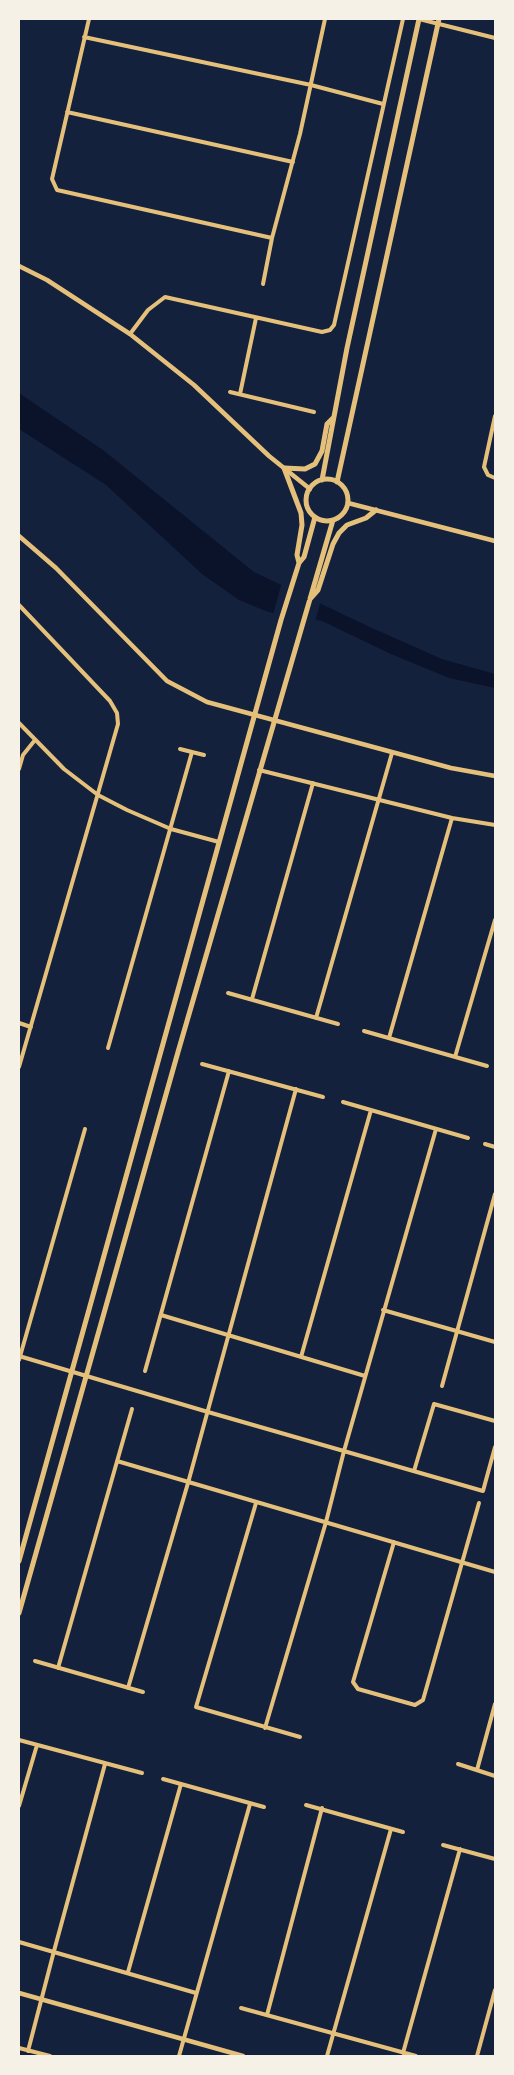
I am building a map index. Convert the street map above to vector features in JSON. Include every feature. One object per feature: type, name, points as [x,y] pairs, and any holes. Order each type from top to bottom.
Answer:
[{"type":"main road","points":[[322,480],[347,348],[419,19]]},
{"type":"main road","points":[[337,482],[438,21]]},
{"type":"main road","points":[[19,1561],[281,620],[296,573],[302,524],[301,513],[284,468],[305,470],[317,462],[322,452],[327,424],[335,416]]},
{"type":"main road","points":[[322,480],[337,482],[345,489],[348,503],[342,514],[333,520],[325,521],[314,517],[307,504],[310,489],[315,483],[322,480]]},
{"type":"main road","points":[[318,579],[333,544],[340,533],[347,525],[366,518],[376,510]]},
{"type":"main road","points":[[298,563],[304,557],[314,517]]},
{"type":"main road","points":[[19,1613],[301,626],[309,600],[318,590],[318,579],[333,520]]},
{"type":"street","points":[[89,19],[52,179],[57,190],[272,238]]},
{"type":"street","points":[[262,284],[326,19]]},
{"type":"street","points":[[130,334],[148,310],[165,297],[322,332],[330,330],[334,325],[403,19]]},
{"type":"street","points":[[419,19],[438,21],[495,38]]},
{"type":"street","points":[[84,37],[311,85],[383,104]]},
{"type":"street","points":[[67,112],[293,162]]},
{"type":"street","points":[[19,266],[47,280],[130,334],[194,385],[284,468],[310,489]]},
{"type":"street","points":[[240,394],[256,318]]},
{"type":"street","points":[[230,392],[314,412]]},
{"type":"street","points":[[495,416],[484,467],[488,475],[495,478]]},
{"type":"street","points":[[348,503],[495,541]]},
{"type":"street","points":[[19,536],[56,568],[167,681],[207,702],[392,753],[451,768],[495,776]]},
{"type":"street","points":[[19,605],[110,701],[117,712],[118,724],[19,1067]]},
{"type":"street","points":[[19,723],[64,769],[98,795],[171,829],[219,842]]},
{"type":"street","points":[[19,770],[23,755],[35,740]]},
{"type":"street","points":[[180,749],[204,755]]},
{"type":"street","points":[[108,1048],[192,752]]},
{"type":"street","points":[[316,1018],[392,753]]},
{"type":"street","points":[[259,770],[452,818],[495,825]]},
{"type":"street","points":[[252,999],[313,783]]},
{"type":"street","points":[[389,1038],[452,818]]},
{"type":"street","points":[[455,1057],[495,920]]},
{"type":"street","points":[[228,992],[338,1024]]},
{"type":"street","points":[[19,1023],[31,1027]]},
{"type":"street","points":[[364,1031],[487,1066]]},
{"type":"street","points":[[202,1064],[323,1097]]},
{"type":"street","points":[[145,1371],[229,1071]]},
{"type":"street","points":[[128,1688],[208,1412],[296,1089]]},
{"type":"street","points":[[343,1102],[468,1138]]},
{"type":"street","points":[[300,1357],[371,1110]]},
{"type":"street","points":[[85,1129],[19,1357],[87,1375],[483,1491],[495,1448]]},
{"type":"street","points":[[265,1728],[326,1522],[364,1376],[436,1129]]},
{"type":"street","points":[[486,1144],[495,1147]]},
{"type":"street","points":[[442,1386],[495,1194]]},
{"type":"street","points":[[383,1310],[495,1342]]},
{"type":"street","points":[[160,1315],[364,1376]]},
{"type":"street","points":[[414,1471],[434,1404],[495,1421]]},
{"type":"street","points":[[58,1668],[132,1409]]},
{"type":"street","points":[[117,1461],[495,1572]]},
{"type":"street","points":[[256,1502],[196,1707],[300,1737]]},
{"type":"street","points":[[394,1542],[354,1682],[358,1689],[415,1705],[423,1700],[479,1503]]},
{"type":"street","points":[[35,1661],[142,1692]]},
{"type":"street","points":[[477,1770],[495,1704]]},
{"type":"street","points":[[19,1740],[142,1773]]},
{"type":"street","points":[[19,1806],[36,1745]]},
{"type":"street","points":[[28,2051],[105,1764]]},
{"type":"street","points":[[458,1764],[495,1776]]},
{"type":"street","points":[[163,1779],[264,1808]]},
{"type":"street","points":[[128,1972],[181,1784]]},
{"type":"street","points":[[179,2056],[250,1804]]},
{"type":"street","points":[[306,1805],[403,1832]]},
{"type":"street","points":[[267,2015],[322,1808]]},
{"type":"street","points":[[327,2056],[391,1828]]},
{"type":"street","points":[[443,1845],[495,1859]]},
{"type":"street","points":[[403,2053],[460,1849]]},
{"type":"street","points":[[19,1942],[196,1993]]},
{"type":"street","points":[[477,2056],[495,1990]]},
{"type":"street","points":[[19,1993],[243,2056]]},
{"type":"street","points":[[241,2008],[416,2056]]},
{"type":"street","points":[[19,2048],[50,2056]]},
{"type":"water","points":[[19,393],[103,450],[254,572],[442,659],[495,674],[495,688],[449,678],[391,654],[322,621],[268,612],[239,600],[202,574],[106,485],[19,429]]},
{"type":"pier","points":[[282,582],[321,600],[315,622],[273,615]]}]
